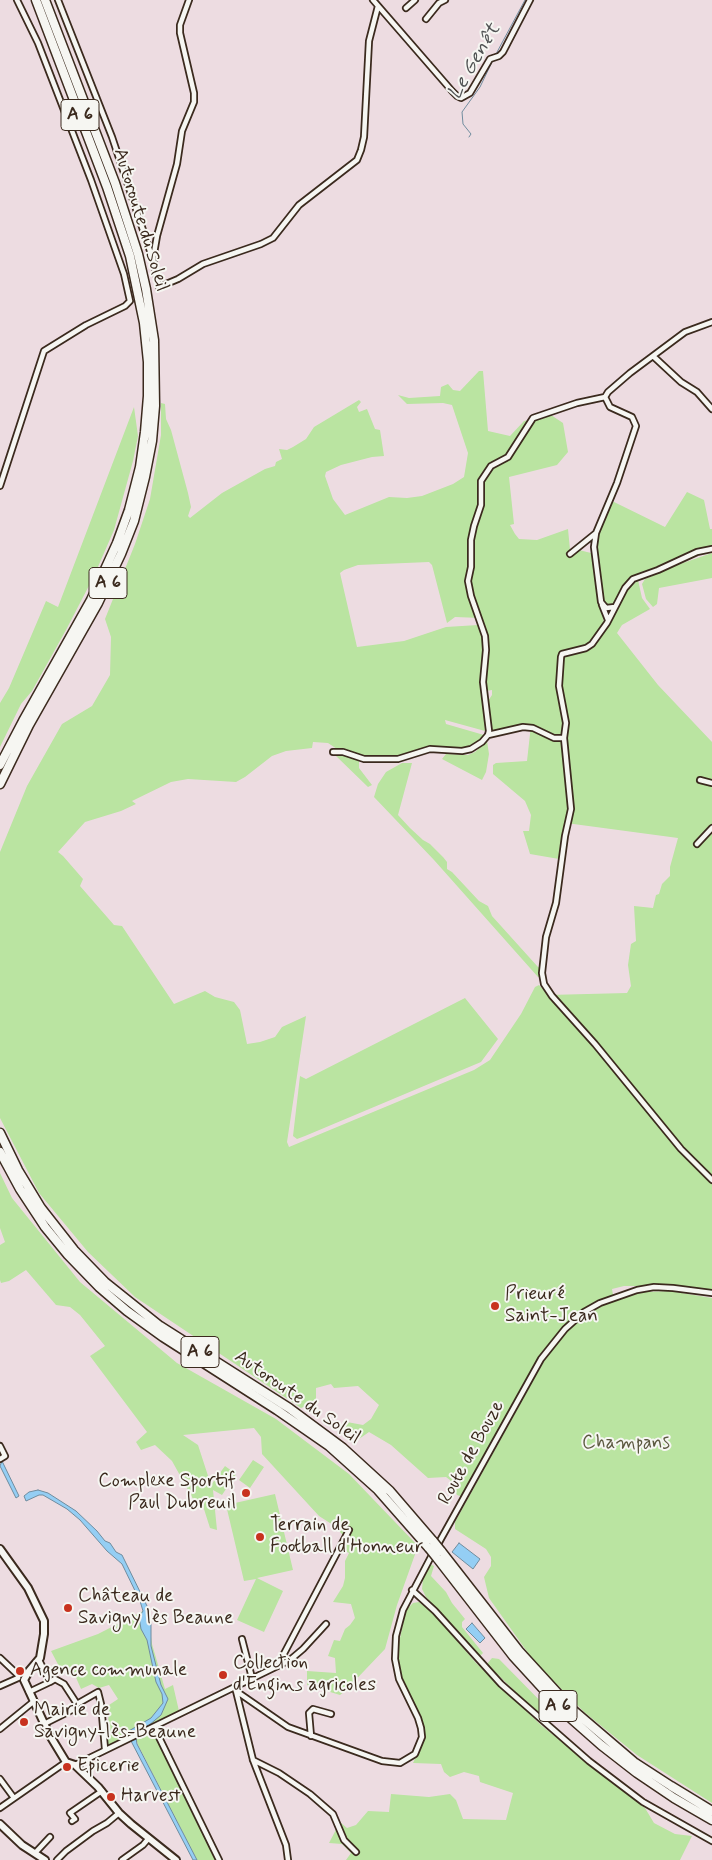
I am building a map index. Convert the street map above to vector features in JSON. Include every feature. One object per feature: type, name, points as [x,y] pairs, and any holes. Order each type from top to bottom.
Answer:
[{"type":"highway","name":"Autoroute du Soleil","points":[[0,766],[22,721],[83,616],[117,543],[129,510],[140,467],[148,396],[148,362],[144,323],[130,256],[104,178],[36,0]]},
{"type":"highway","name":"Autoroute du Soleil","points":[[0,784],[29,725],[98,604],[124,546],[136,512],[145,477],[153,432],[155,406],[154,340],[149,304],[138,254],[115,183],[45,0]]},
{"type":"highway","name":"Autoroute du Soleil","points":[[0,1133],[18,1170],[41,1208],[74,1250],[105,1282],[167,1331],[282,1403],[337,1443],[364,1466],[390,1491],[439,1555],[519,1651],[573,1710],[606,1740],[641,1766],[712,1811]]},
{"type":"highway","name":"Autoroute du Soleil","points":[[0,1152],[20,1189],[45,1227],[74,1262],[100,1287],[127,1311],[163,1337],[285,1415],[329,1446],[359,1471],[431,1545]]},
{"type":"highway","name":"Autoroute du Soleil","points":[[439,1555],[508,1650],[567,1715],[637,1773],[674,1798],[712,1820]]},
{"type":"street","points":[[0,486],[44,351],[86,325],[126,306],[130,299],[124,274],[90,180],[38,43],[17,0]]},
{"type":"street","points":[[58,0],[112,137],[153,259],[159,287],[178,279],[203,264],[273,238],[299,205],[357,160],[362,150],[364,137],[369,41],[378,6]]},
{"type":"street","points":[[153,259],[161,217],[177,164],[182,131],[194,102],[180,33],[180,25],[189,0]]},
{"type":"street","points":[[373,0],[452,91],[462,98],[470,93],[488,61],[503,52],[530,0]]},
{"type":"street","points":[[406,8],[415,0]]},
{"type":"street","points":[[426,19],[438,2],[445,0]]},
{"type":"street","points":[[333,752],[343,752],[364,759],[398,759],[430,749],[462,751],[471,749],[482,742],[489,731],[482,682],[486,650],[485,636],[471,596],[468,581],[472,558],[472,540],[482,500],[481,481],[491,466],[508,457],[533,418],[577,403],[605,397],[630,372],[685,332],[712,322]]},
{"type":"street","points":[[652,356],[677,376],[681,382],[696,392],[712,408]]},
{"type":"street","points":[[605,397],[610,407],[634,419],[635,428],[617,483],[596,533],[594,559],[601,602],[608,621]]},
{"type":"street","points":[[570,554],[596,533]]},
{"type":"street","points":[[712,549],[697,552],[633,579],[625,588],[608,621],[592,644],[586,648],[562,654],[559,679],[566,723],[564,738],[572,809],[565,836],[556,903],[546,937],[542,976],[548,990],[681,1149],[712,1180]]},
{"type":"street","points":[[601,602],[606,608],[615,607]]},
{"type":"street","points":[[488,735],[528,727],[554,738],[564,738]]},
{"type":"street","points":[[700,780],[712,783]]},
{"type":"street","points":[[697,844],[712,828]]},
{"type":"street","name":"Route de Bouze","points":[[235,1690],[288,1727],[311,1736],[382,1761],[400,1763],[415,1754],[422,1737],[422,1728],[402,1686],[395,1658],[397,1628],[412,1590],[541,1359],[565,1328],[584,1312],[600,1303],[637,1290],[654,1287],[712,1293]]},
{"type":"street","points":[[0,1446],[2,1458]]},
{"type":"street","points":[[277,1666],[349,1530]]},
{"type":"street","points":[[0,1549],[28,1588],[43,1618],[44,1634],[39,1660],[22,1678],[0,1686]]},
{"type":"street","points":[[412,1590],[435,1611],[502,1684],[589,1761],[643,1802],[712,1841]]},
{"type":"street","points":[[75,1765],[105,1749],[235,1690],[252,1678],[290,1660],[326,1624]]},
{"type":"street","points":[[242,1639],[252,1678]]},
{"type":"street","points":[[0,1658],[22,1678],[44,1724],[66,1762],[75,1765],[102,1791],[119,1813],[176,1860]]},
{"type":"street","points":[[39,1660],[50,1682]]},
{"type":"street","points":[[29,1692],[55,1680],[64,1684],[77,1704]]},
{"type":"street","points":[[235,1690],[253,1760],[286,1845],[288,1860]]},
{"type":"street","points":[[44,1724],[76,1708],[77,1704],[98,1692],[101,1704],[105,1749]]},
{"type":"street","points":[[0,1729],[33,1702]]},
{"type":"street","points":[[311,1736],[309,1714],[313,1709],[331,1714]]},
{"type":"street","points":[[154,1728],[220,1860]]},
{"type":"street","points":[[253,1760],[279,1773],[310,1794],[333,1814],[344,1840],[356,1852]]},
{"type":"street","points":[[0,1808],[66,1762]]},
{"type":"street","points":[[0,1779],[14,1798]]},
{"type":"street","points":[[72,1821],[75,1819],[70,1814],[102,1791]]},
{"type":"street","points":[[57,1860],[119,1813]]},
{"type":"street","points":[[0,1824],[22,1845],[45,1860]]},
{"type":"street","points":[[35,1853],[50,1838]]},
{"type":"street","points":[[122,1860],[143,1845],[149,1838]]},
{"type":"green space","points":[[479,371],[483,371],[488,431],[510,436],[524,421],[551,415],[563,423],[568,452],[557,465],[509,477],[514,524],[510,525],[519,539],[537,540],[568,529],[570,550],[591,553],[604,622],[611,620],[628,589],[638,580],[642,598],[650,609],[622,625],[617,633],[658,685],[712,742],[712,1292],[670,1286],[624,1286],[612,1289],[613,1295],[597,1301],[572,1318],[552,1340],[538,1361],[463,1497],[457,1495],[450,1480],[446,1477],[428,1478],[391,1445],[369,1432],[359,1439],[342,1428],[347,1422],[363,1425],[371,1419],[379,1405],[358,1386],[334,1388],[331,1384],[316,1388],[316,1402],[301,1408],[135,1297],[88,1252],[39,1193],[0,1118],[0,852],[27,786],[62,724],[92,706],[110,675],[111,637],[105,619],[135,544],[150,499],[161,435],[161,403],[165,404],[166,419],[171,430],[188,493],[191,507],[188,516],[190,518],[222,493],[265,469],[275,466],[276,462],[282,459],[279,449],[287,450],[293,447],[306,439],[314,427],[359,400],[361,402],[357,407],[359,412],[367,409],[375,429],[380,430],[384,456],[341,465],[326,472],[325,476],[333,499],[345,515],[389,497],[407,498],[422,496],[453,484],[464,477],[468,453],[452,405],[443,403],[407,404],[398,395],[409,398],[440,396],[441,387],[448,384],[453,390],[460,391]],"holes":[[[429,562],[432,565],[447,623],[455,617],[481,618],[489,641],[486,691],[492,690],[492,695],[488,701],[492,731],[531,725],[527,761],[496,763],[493,765],[493,774],[525,801],[531,815],[529,831],[523,831],[530,854],[559,859],[566,823],[678,838],[670,867],[670,876],[662,884],[659,894],[656,895],[653,908],[634,906],[636,941],[631,944],[628,965],[631,986],[627,993],[548,995],[539,985],[535,987],[521,1014],[490,1060],[474,1070],[289,1147],[287,1142],[306,1016],[282,1027],[275,1037],[247,1044],[240,1010],[234,1002],[215,997],[205,991],[174,1004],[122,926],[114,925],[80,886],[83,879],[58,852],[85,822],[121,811],[136,804],[132,801],[171,782],[188,779],[236,782],[272,756],[286,751],[312,748],[313,742],[328,743],[337,749],[363,757],[401,756],[429,747],[465,748],[475,744],[484,735],[446,724],[445,720],[485,731],[480,675],[484,641],[478,625],[446,627],[404,641],[357,647],[340,573],[358,565]]]},
{"type":"green space","points":[[134,407],[138,436],[114,530],[94,576],[66,630],[32,691],[21,704],[0,747],[0,703],[9,688],[46,601],[58,607]]},
{"type":"green space","points":[[687,492],[704,500],[710,529],[712,529],[712,547],[686,553],[654,569],[641,572],[633,577],[614,605],[609,607],[605,604],[596,556],[599,534],[612,501],[665,527]]},
{"type":"green space","points":[[712,553],[712,578],[659,588],[657,604],[653,607],[646,599],[642,584],[645,579]]},
{"type":"green space","points":[[487,741],[489,754],[486,772],[482,780],[442,759],[446,754],[468,755],[475,752]]},
{"type":"green space","points":[[338,754],[359,760],[359,768],[372,785],[368,787],[336,756]]},
{"type":"green space","points":[[402,763],[412,763],[398,815],[443,857],[447,862],[447,869],[479,901],[488,906],[492,916],[541,968],[540,977],[374,797],[378,784],[386,772]]},
{"type":"green space","points":[[465,998],[498,1039],[481,1062],[305,1136],[297,1139],[293,1136],[300,1076],[306,1079]]},
{"type":"green space","points":[[0,1173],[12,1198],[80,1282],[177,1363],[276,1419],[349,1474],[418,1546],[397,1605],[385,1649],[340,1695],[307,1685],[307,1671],[336,1673],[335,1658],[328,1656],[334,1640],[340,1641],[345,1629],[355,1618],[351,1604],[333,1602],[343,1586],[345,1578],[345,1561],[349,1553],[341,1549],[346,1538],[333,1525],[319,1516],[262,1454],[261,1437],[254,1428],[183,1435],[198,1445],[211,1485],[225,1466],[236,1474],[222,1495],[213,1490],[217,1530],[210,1528],[203,1506],[197,1506],[172,1461],[155,1445],[141,1450],[136,1442],[147,1432],[90,1356],[105,1346],[80,1315],[70,1307],[56,1305],[26,1270],[9,1281],[1,1283],[0,1245],[5,1242],[0,1228]]},
{"type":"green space","name":"Champans","points":[[670,1291],[712,1298],[712,1803],[637,1755],[584,1712],[533,1660],[489,1598],[484,1577],[491,1566],[491,1557],[486,1549],[455,1529],[455,1522],[549,1352],[560,1338],[581,1318],[601,1305],[645,1292]]},
{"type":"green space","points":[[253,1460],[264,1467],[250,1488],[239,1480]]},
{"type":"green space","name":"Terrain de Football d'Honneur","points":[[275,1494],[293,1570],[257,1578],[283,1591],[264,1632],[237,1620],[256,1579],[244,1581],[226,1505]]},
{"type":"green space","points":[[430,1564],[434,1566],[431,1576],[446,1592],[465,1619],[462,1622],[462,1627],[483,1653],[479,1657],[426,1597],[422,1589],[423,1579]]},
{"type":"green space","points":[[419,1602],[435,1615],[476,1663],[542,1726],[645,1808],[654,1823],[675,1834],[692,1836],[680,1860],[346,1860],[351,1853],[342,1844],[329,1843],[340,1822],[347,1828],[356,1825],[368,1811],[389,1812],[391,1794],[429,1797],[450,1794],[456,1800],[463,1819],[506,1820],[513,1793],[480,1782],[479,1776],[464,1772],[450,1777],[444,1772],[441,1764],[413,1763],[424,1740],[424,1727],[403,1685],[397,1652],[406,1610],[413,1603]]},
{"type":"green space","points":[[147,1609],[152,1644],[165,1689],[173,1685],[179,1711],[107,1748],[109,1705],[118,1699],[109,1685],[99,1688],[92,1684],[81,1689],[74,1673],[62,1672],[51,1651],[98,1634]]},
{"type":"green space","points":[[492,1658],[499,1659],[555,1716],[554,1720],[550,1722],[542,1718],[487,1664]]},
{"type":"green space","points":[[153,1730],[216,1856],[214,1857],[216,1860],[197,1860],[138,1745],[136,1738]]},
{"type":"water","points":[[2,1461],[19,1496],[16,1498],[0,1466]]},
{"type":"water","points":[[38,1490],[48,1493],[76,1511],[105,1541],[110,1543],[116,1552],[122,1555],[148,1608],[151,1624],[151,1646],[161,1685],[168,1699],[161,1715],[148,1726],[129,1736],[127,1732],[151,1718],[163,1703],[162,1694],[156,1682],[147,1640],[141,1629],[139,1617],[143,1611],[140,1601],[122,1564],[107,1551],[80,1520],[67,1509],[43,1495],[26,1501],[24,1496],[29,1492]]},
{"type":"water","points":[[459,1543],[480,1559],[473,1569],[452,1552]]},
{"type":"water","points":[[472,1623],[485,1638],[480,1643],[466,1629]]},
{"type":"water","points":[[136,1738],[137,1744],[197,1860],[193,1860],[131,1741]]},
{"type":"waterway","name":"Le Genêt","points":[[496,54],[525,0]]},
{"type":"waterway","name":"Le Genêt","points":[[469,137],[471,134],[463,124],[462,112],[480,87],[493,60]]},
{"type":"place","name":"Prieuré Saint-Jean","points":[[495,1306]]},
{"type":"place","name":"Complexe Sportif Paul Dubreuil","points":[[246,1493]]},
{"type":"place","name":"Terrain de Football d'Honneur","points":[[260,1537]]},
{"type":"place","name":"Château de Savigny lès Beaune","points":[[68,1608]]},
{"type":"place","name":"Agence communale","points":[[20,1671]]},
{"type":"place","name":"Collection d'Engins agricoles","points":[[223,1675]]},
{"type":"place","name":"Mairie de Savigny-lès-Beaune","points":[[24,1722]]},
{"type":"place","name":"Epicerie","points":[[67,1767]]},
{"type":"place","name":"Harvest","points":[[111,1797]]}]
